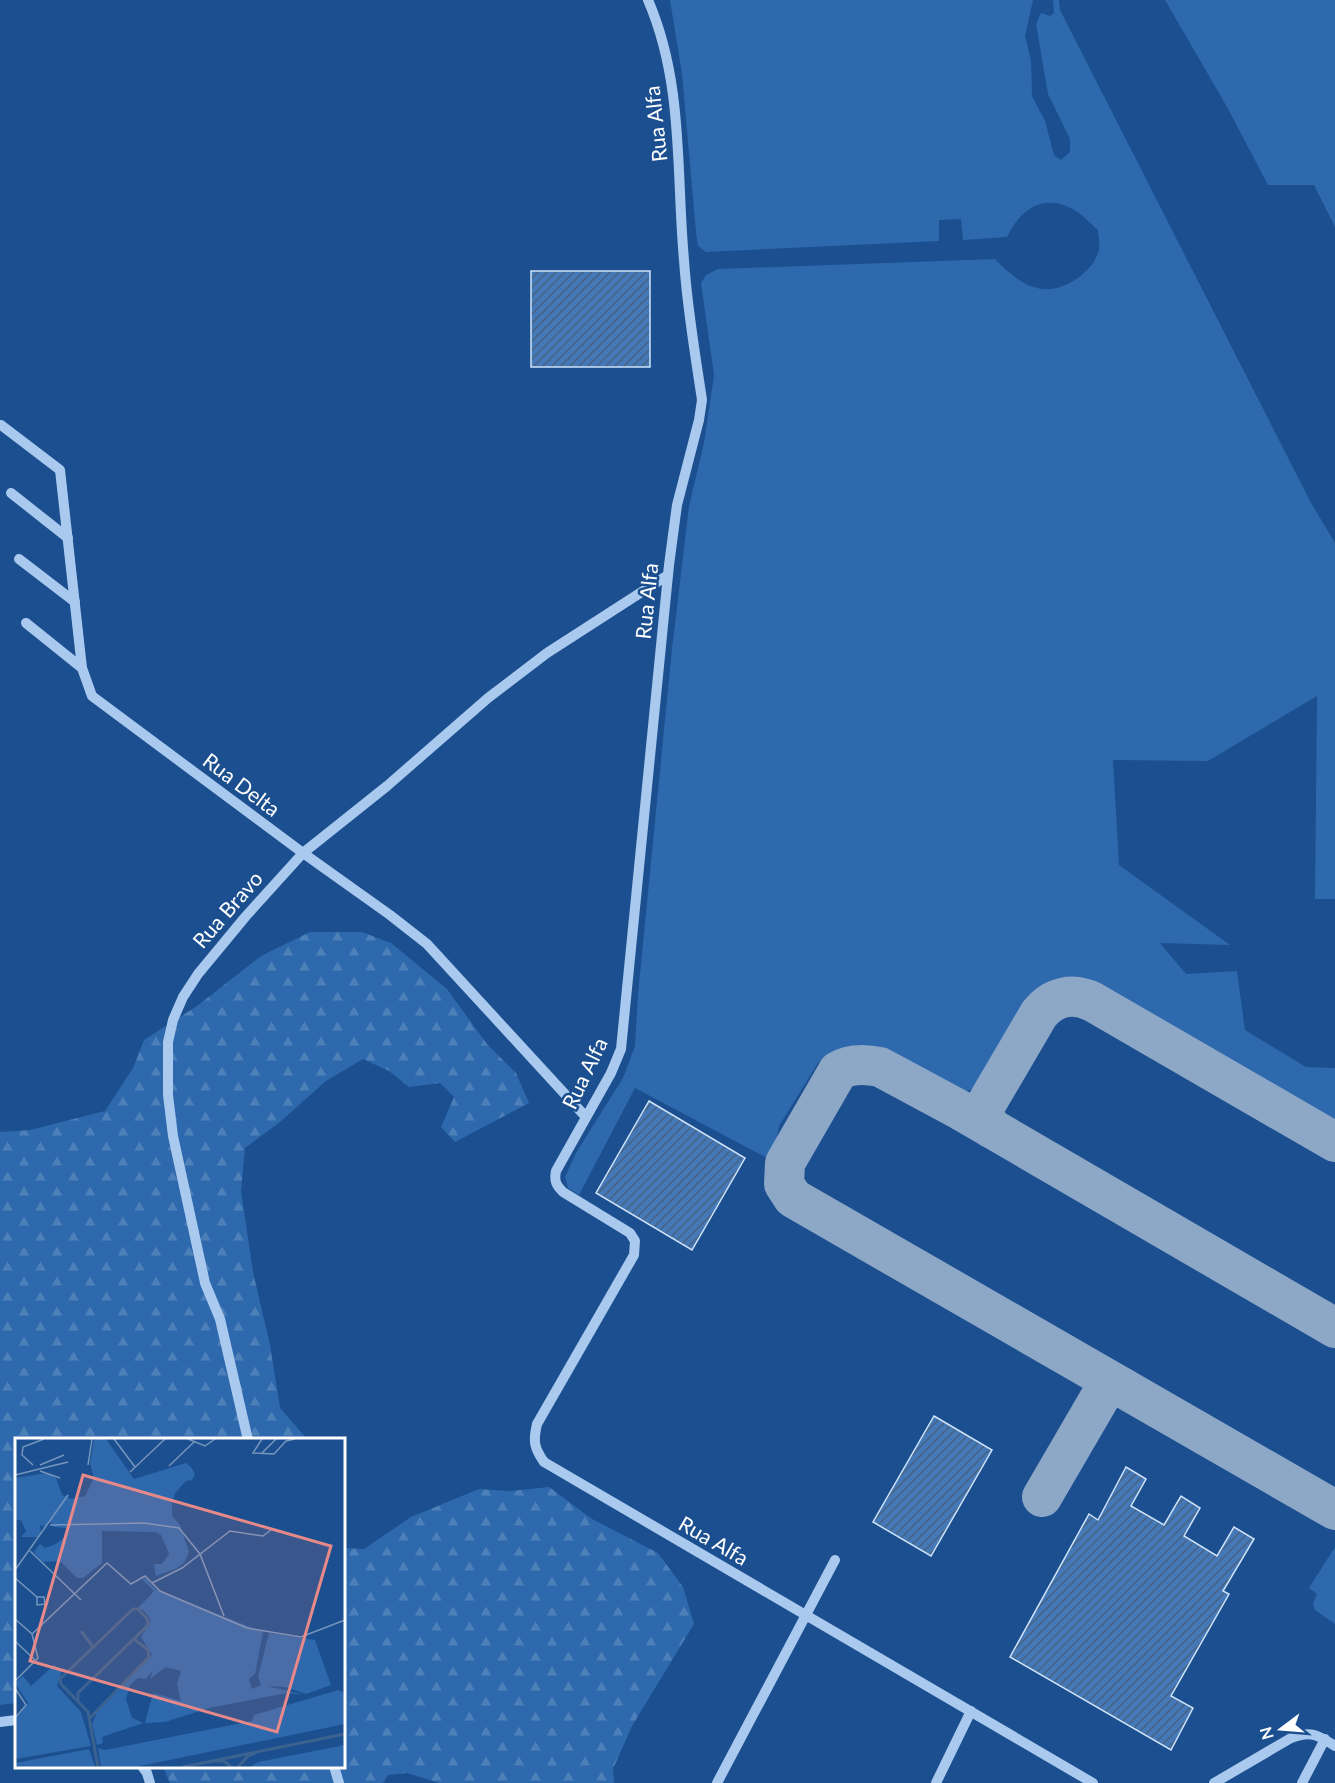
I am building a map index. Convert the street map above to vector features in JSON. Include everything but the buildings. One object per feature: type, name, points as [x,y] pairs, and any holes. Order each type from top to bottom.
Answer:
[{"type":"street","name":"Rua Alfa","points":[[648,0],[668,58],[681,182],[683,259],[702,400],[677,506],[668,575],[621,1049],[611,1073],[556,1170],[554,1179],[563,1192],[630,1233],[635,1241],[634,1255],[537,1424],[534,1439],[538,1454],[544,1462],[1093,1783]]},
{"type":"street","name":"Rua Delta","points":[[1,425],[60,470],[82,668],[92,696],[390,915],[427,945],[585,1116]]},
{"type":"street","points":[[11,494],[68,538]]},
{"type":"street","points":[[19,559],[75,602]]},
{"type":"street","name":"Rua Bravo","points":[[248,1438],[220,1319],[205,1283],[180,1177],[168,1095],[168,1042],[173,1020],[183,998],[198,974],[246,916],[303,853],[387,786],[505,685],[547,653],[668,575]]},
{"type":"street","points":[[26,624],[82,668]]},
{"type":"street","points":[[717,1783],[835,1560]]},
{"type":"street","points":[[936,1783],[971,1711]]},
{"type":"street","points":[[0,1722],[15,1720]]},
{"type":"street","points":[[1214,1783],[1291,1738],[1304,1733],[1310,1733],[1335,1746]]},
{"type":"street","points":[[1302,1783],[1324,1739]]},
{"type":"street","points":[[143,1768],[150,1783]]},
{"type":"street","points":[[334,1768],[339,1783]]},
{"type":"green space","points":[[670,0],[1033,0],[1025,36],[1031,60],[1032,96],[1045,121],[1054,155],[1061,160],[1070,152],[1070,139],[1048,94],[1036,24],[1041,13],[1050,16],[1054,13],[1053,0],[1059,0],[1060,10],[1310,501],[1335,543],[1335,899],[1315,899],[1317,696],[1208,761],[1113,760],[1119,865],[1230,945],[1160,943],[1186,974],[1237,971],[1245,1030],[1306,1067],[1335,1068],[1335,1123],[1085,979],[1068,978],[1049,985],[1025,1008],[981,1086],[967,1091],[953,1091],[879,1047],[858,1045],[836,1050],[818,1063],[779,1126],[776,1143],[784,1167],[635,1088],[579,1195],[568,1188],[565,1177],[576,1153],[623,1078],[635,1046],[638,994],[672,649],[689,506],[704,443],[714,375],[701,283],[706,275],[718,269],[995,259],[1019,280],[1037,288],[1046,289],[1064,286],[1081,275],[1094,261],[1099,248],[1098,230],[1082,215],[1065,206],[1045,203],[1028,210],[1020,217],[1007,237],[963,240],[961,219],[939,220],[939,241],[706,252],[698,246],[696,232],[682,74]]},
{"type":"green space","points":[[1165,0],[1335,0],[1335,227],[1314,185],[1268,185],[1227,107]]},
{"type":"green space","points":[[310,932],[362,932],[391,943],[447,989],[487,1044],[516,1073],[529,1103],[455,1142],[441,1127],[454,1097],[440,1083],[409,1087],[389,1071],[363,1059],[326,1081],[280,1122],[245,1148],[241,1191],[253,1272],[270,1345],[280,1408],[306,1438],[15,1438],[15,1703],[0,1705],[0,1132],[30,1130],[105,1111],[133,1068],[144,1040],[197,1006],[261,956]]},
{"type":"green space","points":[[549,1487],[592,1519],[658,1553],[683,1587],[694,1624],[632,1726],[613,1769],[614,1783],[439,1783],[407,1773],[388,1775],[383,1783],[170,1783],[163,1768],[345,1768],[345,1548],[364,1549],[411,1517],[479,1489],[511,1491]]},
{"type":"green space","points":[[1335,1547],[1335,1624],[1315,1610],[1313,1603],[1317,1594],[1309,1588]]},
{"type":"taxiway","points":[[991,1128],[984,1116],[985,1106],[1039,1014],[1057,1000],[1078,997],[1093,1002],[1335,1142]]},
{"type":"taxiway","points":[[1335,1328],[960,1110],[880,1067],[859,1065],[838,1071],[785,1163],[784,1184],[793,1198],[1335,1510]]},
{"type":"taxiway","points":[[1042,1497],[1102,1394],[1110,1388],[1123,1388]]}]
